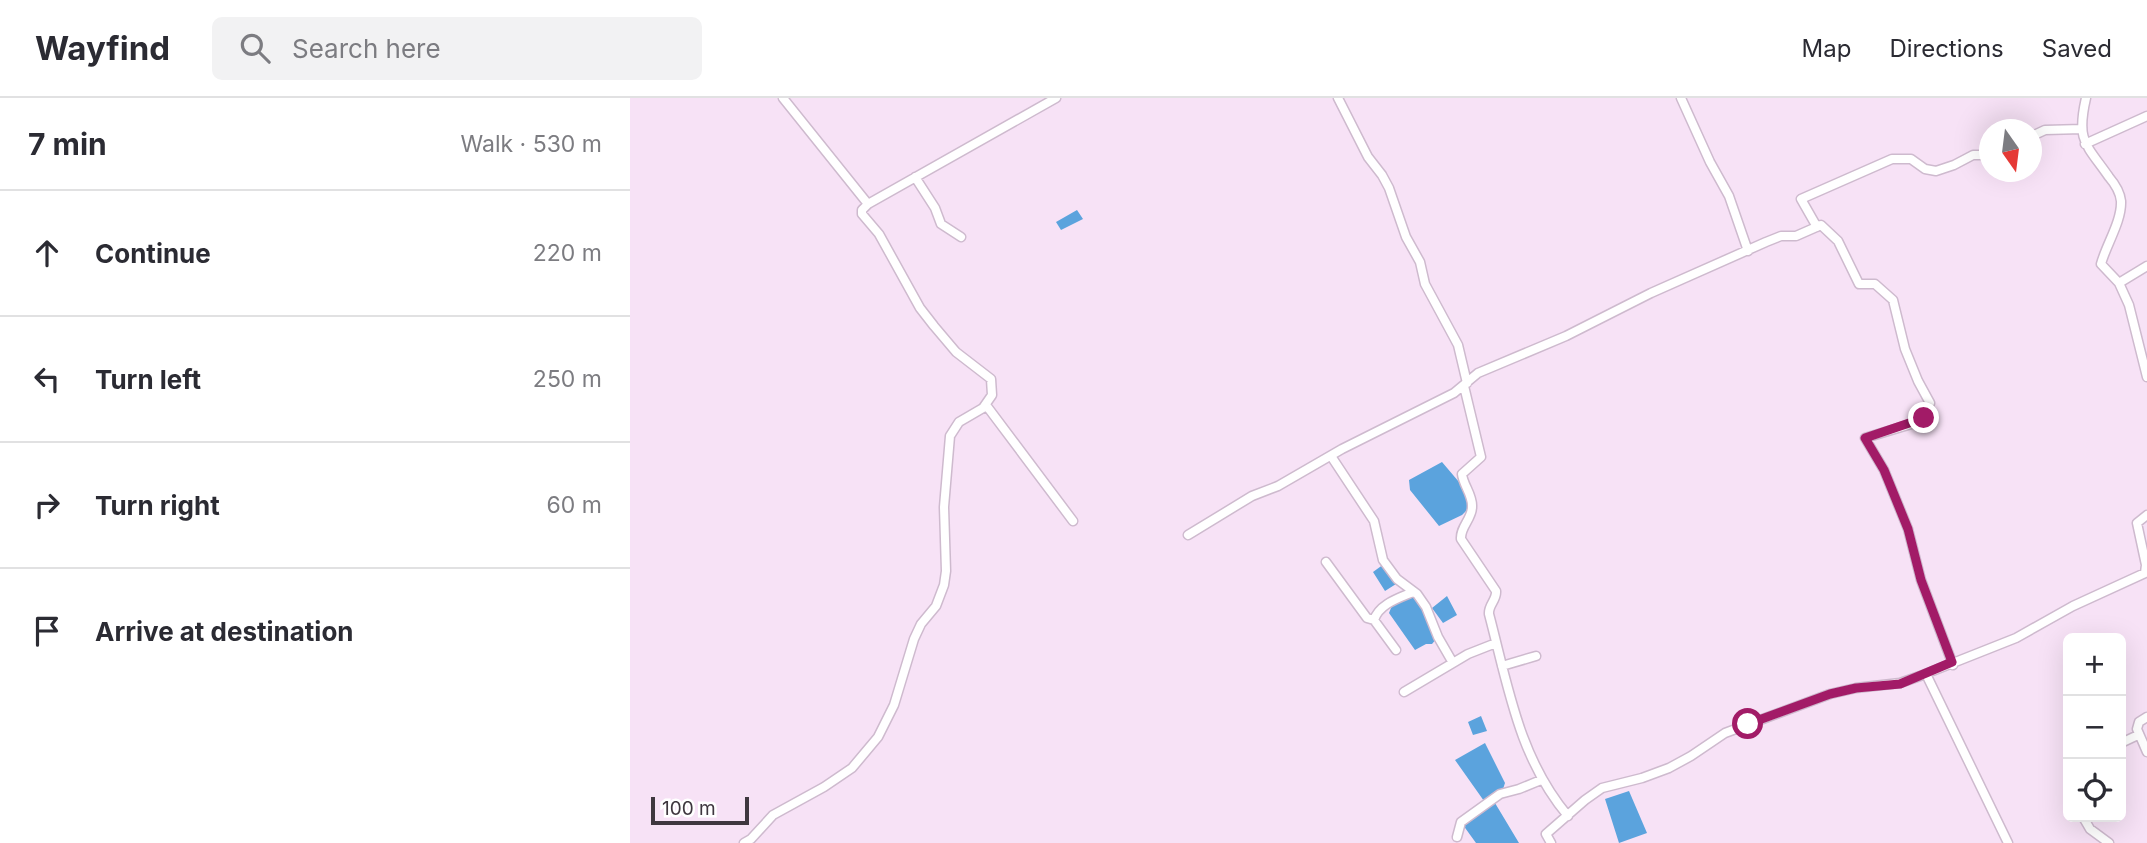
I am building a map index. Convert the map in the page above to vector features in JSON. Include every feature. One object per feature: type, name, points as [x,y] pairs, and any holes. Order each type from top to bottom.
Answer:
[{"type":"street","points":[[783,98],[868,204]]},
{"type":"street","points":[[744,843],[773,815],[852,768],[877,737],[894,705],[914,639],[921,624],[936,606],[944,585],[944,506],[950,436],[959,422],[986,405],[993,389],[991,379],[948,344],[920,308],[879,234],[862,214],[862,210],[868,204],[1056,98]]},
{"type":"street","points":[[1338,98],[1368,157],[1389,188],[1406,237],[1420,262],[1425,284],[1458,345],[1481,457],[1462,474],[1472,500],[1472,508],[1471,515],[1461,531],[1461,539],[1496,591],[1488,610],[1529,755],[1541,780],[1568,816]]},
{"type":"street","points":[[1681,98],[1728,196],[1748,251]]},
{"type":"street","points":[[2086,98],[2082,129],[2085,144],[2115,184],[2120,197],[2120,211],[2101,264],[2119,283],[2129,305],[2147,377]]},
{"type":"street","points":[[2085,144],[2147,116]]},
{"type":"street","points":[[2042,131],[2082,129]]},
{"type":"street","points":[[1817,227],[1801,199],[1892,159],[1911,159],[1926,169],[1936,171],[1979,155]]},
{"type":"street","points":[[915,177],[935,208],[941,224],[961,237]]},
{"type":"street","points":[[1188,535],[1252,496],[1278,486],[1414,414],[1465,385],[1478,373],[1557,340],[1651,293],[1781,236],[1796,236],[1821,225],[1838,241],[1859,284],[1875,284],[1893,300],[1905,349],[1930,402],[1924,418],[1865,438],[1884,470],[1908,529],[1921,580],[1952,664]]},
{"type":"street","points":[[2119,283],[2147,266]]},
{"type":"street","points":[[986,405],[1073,521]]},
{"type":"street","points":[[1331,456],[1374,521],[1383,560],[1396,579],[1417,594],[1430,613],[1438,637],[1452,663]]},
{"type":"street","points":[[1549,842],[1546,834],[1602,788],[1669,768],[1725,733],[1830,694],[1856,688],[1900,684],[1952,664],[2016,638],[2074,606],[2145,573],[2147,565],[2137,523],[2147,515]]},
{"type":"street","points":[[1326,562],[1367,618],[1374,620],[1396,650]]},
{"type":"street","points":[[1374,620],[1376,613],[1393,600],[1412,592]]},
{"type":"street","points":[[1404,692],[1452,663],[1496,643]]},
{"type":"street","points":[[1502,666],[1536,656]]},
{"type":"street","points":[[1926,674],[2008,843]]},
{"type":"street","points":[[2147,717],[2137,724],[2138,735],[2147,752]]},
{"type":"street","points":[[2126,741],[2138,735]]},
{"type":"street","points":[[1457,838],[1461,822],[1500,794],[1541,780]]},
{"type":"street","points":[[2086,822],[2090,829],[2109,843]]},
{"type":"water","points":[[1077,210],[1083,219],[1061,230],[1056,222]]},
{"type":"water","points":[[1442,462],[1459,482],[1470,507],[1462,515],[1439,526],[1410,490],[1409,480]]},
{"type":"water","points":[[1384,564],[1396,584],[1385,591],[1373,572]]},
{"type":"water","points":[[1414,595],[1429,613],[1437,638],[1432,644],[1415,650],[1389,613],[1393,603]]},
{"type":"water","points":[[1447,596],[1457,615],[1443,623],[1432,608]]},
{"type":"water","points":[[1481,716],[1487,731],[1473,735],[1468,722]]},
{"type":"water","points":[[1485,743],[1505,783],[1503,789],[1484,801],[1455,760]]},
{"type":"water","points":[[1629,791],[1647,833],[1619,843],[1605,799]]},
{"type":"water","points":[[1495,803],[1519,843],[1476,843],[1463,825]]},
{"type":"route","points":[[1748,724],[1830,694],[1856,688],[1900,684],[1952,662],[1921,580],[1908,529],[1884,470],[1865,438],[1924,418]]}]
